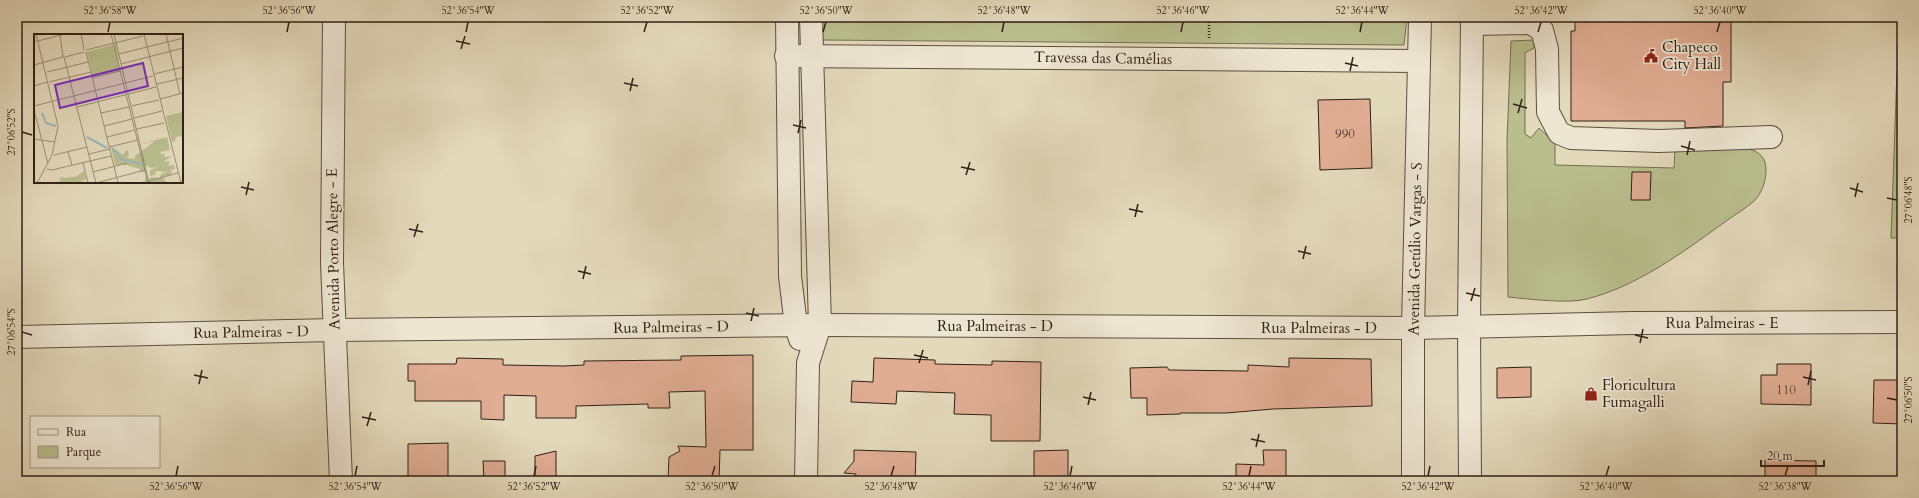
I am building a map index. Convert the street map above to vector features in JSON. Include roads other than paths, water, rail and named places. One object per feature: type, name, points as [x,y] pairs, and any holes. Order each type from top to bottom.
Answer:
[{"type":"street","name":"Avenida Porto Alegre - E","points":[[334,17],[332,263],[341,481]]},
{"type":"street","points":[[787,17],[786,56],[790,276],[796,326],[808,363]]},
{"type":"street","points":[[806,481],[808,363],[820,325],[811,17]]},
{"type":"street","name":"Avenida Getúlio Vargas - S","points":[[1413,481],[1413,328],[1420,17]]},
{"type":"street","points":[[1470,481],[1472,21],[1530,23],[1542,30],[1547,48],[1548,112],[1559,133],[1571,138],[1659,142],[1771,137]]},
{"type":"street","name":"Travessa das Camélias","points":[[786,56],[1419,61]]},
{"type":"street","name":"Rua Palmeiras - E","points":[[1470,327],[1633,323],[1902,322]]},
{"type":"street","name":"Rua Palmeiras - D","points":[[17,336],[334,330],[820,325],[1470,327]]},
{"type":"place","name":"Chapeco City Hall","points":[[1651,56]]},
{"type":"place","name":"Floricultura Fumagalli","points":[[1591,394]]}]
